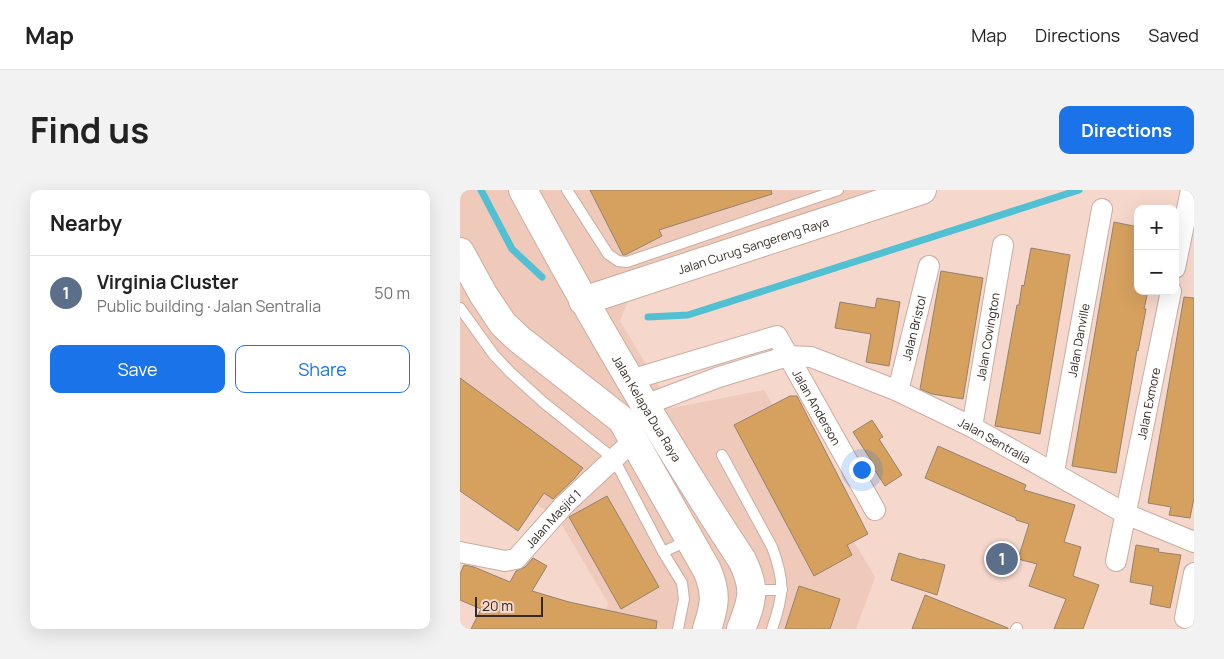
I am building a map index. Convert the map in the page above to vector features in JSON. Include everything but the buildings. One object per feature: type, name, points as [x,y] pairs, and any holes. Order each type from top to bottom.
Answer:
[{"type":"main road","name":"Jalan Kelapa Dua Raya","points":[[524,190],[583,301],[645,405],[742,560],[751,582],[752,590],[749,609],[741,629]]},
{"type":"main road","name":"Jalan Curug Sangereng Raya","points":[[583,301],[922,190]]},
{"type":"main road","points":[[460,252],[469,302],[498,317],[510,331],[622,420],[691,539],[714,587],[714,605],[707,629]]},
{"type":"main road","points":[[714,587],[752,590]]},
{"type":"street","points":[[1179,250],[1191,190]]},
{"type":"street","name":"Jalan Danville","points":[[1054,472],[1102,209]]},
{"type":"street","name":"Jalan Covington","points":[[972,427],[1003,245]]},
{"type":"street","name":"Jalan Bristol","points":[[898,391],[929,266]]},
{"type":"street","name":"Jalan Exmore","points":[[1116,561],[1169,295]]},
{"type":"street","name":"Jalan Anderson","points":[[630,380],[778,336],[875,510]]},
{"type":"street","points":[[645,405],[719,378],[788,356]]},
{"type":"street","name":"Jalan Sentralia","points":[[788,356],[811,357],[898,391],[972,427],[1126,514],[1194,542]]},
{"type":"street","name":"Jalan Masjid 1","points":[[460,552],[505,561],[516,559],[564,505],[634,440]]},
{"type":"street","points":[[1185,618],[1194,573]]},
{"type":"lane","points":[[567,190],[608,254],[618,261],[627,262],[838,190]]},
{"type":"lane","points":[[469,302],[494,355],[543,402],[614,459],[663,552],[678,574],[684,590],[683,612],[678,629]]},
{"type":"lane","points":[[722,455],[772,547],[782,576],[782,590],[772,629]]},
{"type":"lane","points":[[663,552],[691,539]]},
{"type":"lane","points":[[752,590],[782,590]]},
{"type":"shaded area","points":[[460,190],[931,190],[636,281],[620,321],[672,408],[764,390],[875,577],[856,629],[600,629],[608,603],[559,520],[460,450]]},
{"type":"waterway","points":[[481,190],[512,249],[542,277]]},
{"type":"waterway","points":[[648,317],[688,315],[1079,190]]},
{"type":"place","name":"Virginia Cluster","points":[[1002,559]]}]
